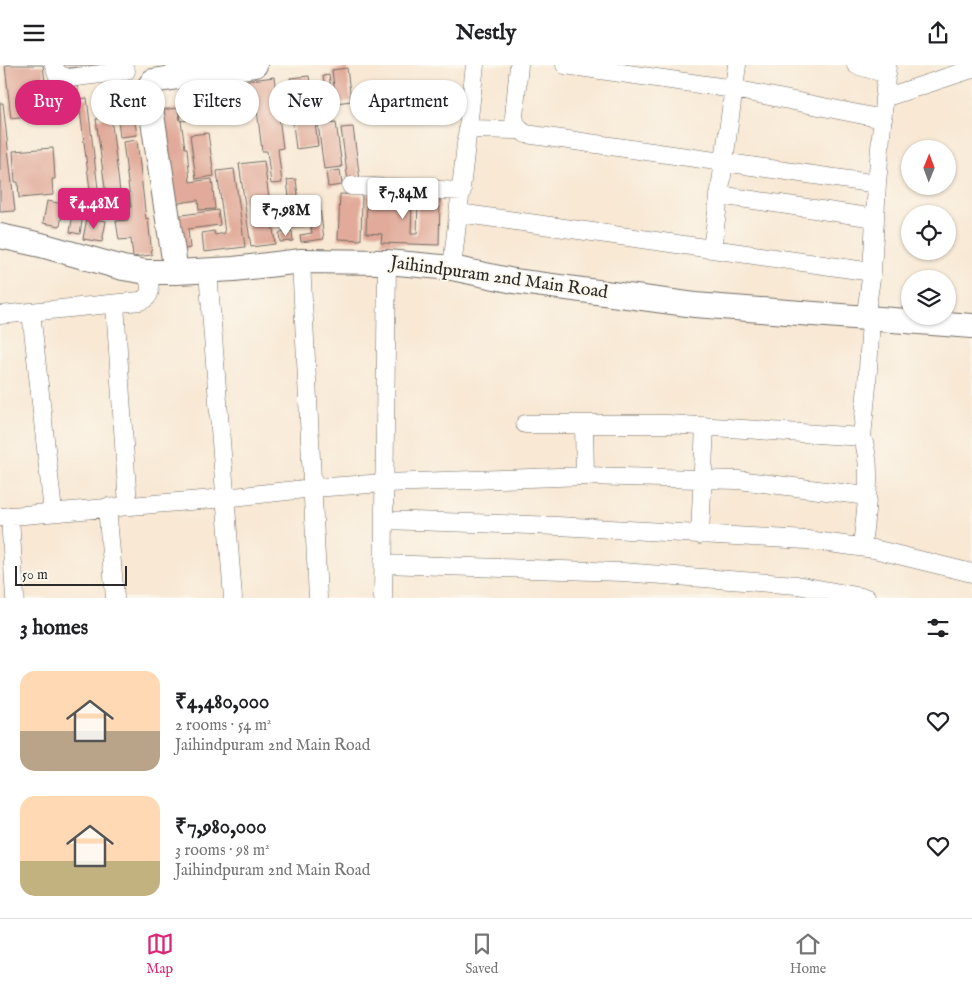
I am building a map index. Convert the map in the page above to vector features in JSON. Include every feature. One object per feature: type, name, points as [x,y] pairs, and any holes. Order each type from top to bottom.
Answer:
[{"type":"street","points":[[54,65],[57,74],[68,78],[125,68],[132,77],[139,80]]},
{"type":"street","points":[[159,80],[250,65]]},
{"type":"street","points":[[452,268],[476,65]]},
{"type":"street","points":[[519,65],[514,117],[515,124],[519,130],[526,134],[877,184]]},
{"type":"street","points":[[565,65],[734,89],[883,119]]},
{"type":"street","points":[[712,249],[737,65]]},
{"type":"street","points":[[856,65],[887,70],[877,184],[868,319],[867,386],[862,437],[867,448],[867,496],[874,550]]},
{"type":"street","points":[[884,98],[972,69]]},
{"type":"street","points":[[153,125],[176,272]]},
{"type":"street","points":[[468,129],[519,130]]},
{"type":"street","points":[[351,186],[462,191]]},
{"type":"street","points":[[719,195],[875,218]]},
{"type":"street","points":[[459,213],[872,272]]},
{"type":"street","name":"Jaihindpuram 2nd Main Road","points":[[0,236],[41,245],[123,268],[147,272],[208,271],[301,261],[387,262],[452,268],[514,281],[695,305],[972,326]]},
{"type":"street","points":[[301,261],[318,598]]},
{"type":"street","points":[[383,598],[387,262]]},
{"type":"street","points":[[208,271],[232,598]]},
{"type":"street","points":[[0,315],[140,301],[150,294],[147,272]]},
{"type":"street","points":[[115,304],[128,506]]},
{"type":"street","points":[[31,312],[53,512]]},
{"type":"street","points":[[525,424],[668,424],[862,437]]},
{"type":"street","points":[[584,424],[585,476]]},
{"type":"street","points":[[700,535],[705,426]]},
{"type":"street","points":[[15,598],[5,516],[385,483],[585,476],[738,480],[867,496]]},
{"type":"street","points":[[107,507],[115,598]]},
{"type":"street","points":[[384,520],[558,526],[806,540],[874,550],[972,573]]},
{"type":"street","points":[[384,564],[622,572],[796,585],[867,598]]},
{"type":"building","points":[[5,65],[43,65],[45,80],[15,80],[15,118],[11,118]]},
{"type":"building","points":[[62,65],[101,65],[101,70],[77,72],[77,67],[62,69]]},
{"type":"building","points":[[347,68],[350,101],[340,102],[340,80],[333,80],[332,70]]},
{"type":"building","points":[[329,75],[330,80],[324,80],[323,76]]},
{"type":"building","points":[[309,76],[310,80],[290,80],[290,78]]},
{"type":"building","points":[[274,77],[274,80],[269,80],[269,125],[280,125],[283,148],[278,149],[282,183],[271,184],[267,151],[262,151],[259,125],[259,80],[251,80]]},
{"type":"building","points":[[87,98],[99,197],[91,198],[81,118],[81,99]]},
{"type":"building","points":[[0,103],[3,103],[15,211],[0,212]]},
{"type":"building","points":[[175,108],[175,125],[182,125],[185,148],[187,148],[190,182],[212,179],[215,209],[199,210],[198,200],[173,204],[162,125],[165,125],[165,109]]},
{"type":"building","points":[[97,125],[112,125],[122,209],[108,211]]},
{"type":"building","points":[[119,125],[135,125],[137,135],[120,137]]},
{"type":"building","points":[[293,125],[315,125],[318,146],[296,149]]},
{"type":"building","points":[[318,125],[336,125],[342,167],[324,169]]},
{"type":"building","points":[[353,127],[360,180],[348,181],[341,128]]},
{"type":"building","points":[[208,133],[214,176],[196,179],[190,135]]},
{"type":"building","points":[[137,140],[152,255],[133,257],[131,239],[119,240],[116,221],[128,220],[127,208],[131,207],[123,142]]},
{"type":"building","points":[[53,148],[55,179],[52,179],[53,195],[19,198],[18,182],[15,182],[13,151]]},
{"type":"building","points":[[264,161],[275,244],[251,247],[239,164]]},
{"type":"building","points":[[234,169],[245,247],[204,252],[202,233],[214,231],[215,235],[225,233],[217,171]]},
{"type":"building","points":[[340,170],[342,185],[328,187],[326,172]]},
{"type":"building","points":[[296,179],[298,196],[289,198],[287,180]]},
{"type":"building","points":[[340,194],[362,195],[361,240],[338,239]]},
{"type":"building","points":[[367,195],[374,197],[412,198],[411,234],[417,234],[418,198],[440,199],[439,245],[381,243],[382,234],[366,233]]},
{"type":"building","points":[[304,199],[307,224],[291,227],[287,202]]},
{"type":"building","points":[[319,200],[324,239],[301,242],[300,235],[312,233],[307,201]]},
{"type":"building","points":[[47,201],[64,204],[60,226],[43,223]]},
{"type":"building","points":[[74,207],[84,209],[80,234],[70,232]]},
{"type":"building","points":[[218,210],[220,225],[188,229],[190,248],[179,250],[175,216]]},
{"type":"building","points":[[87,218],[106,221],[102,242],[83,239]]},
{"type":"building","points":[[292,231],[293,241],[280,242],[279,233]]}]
